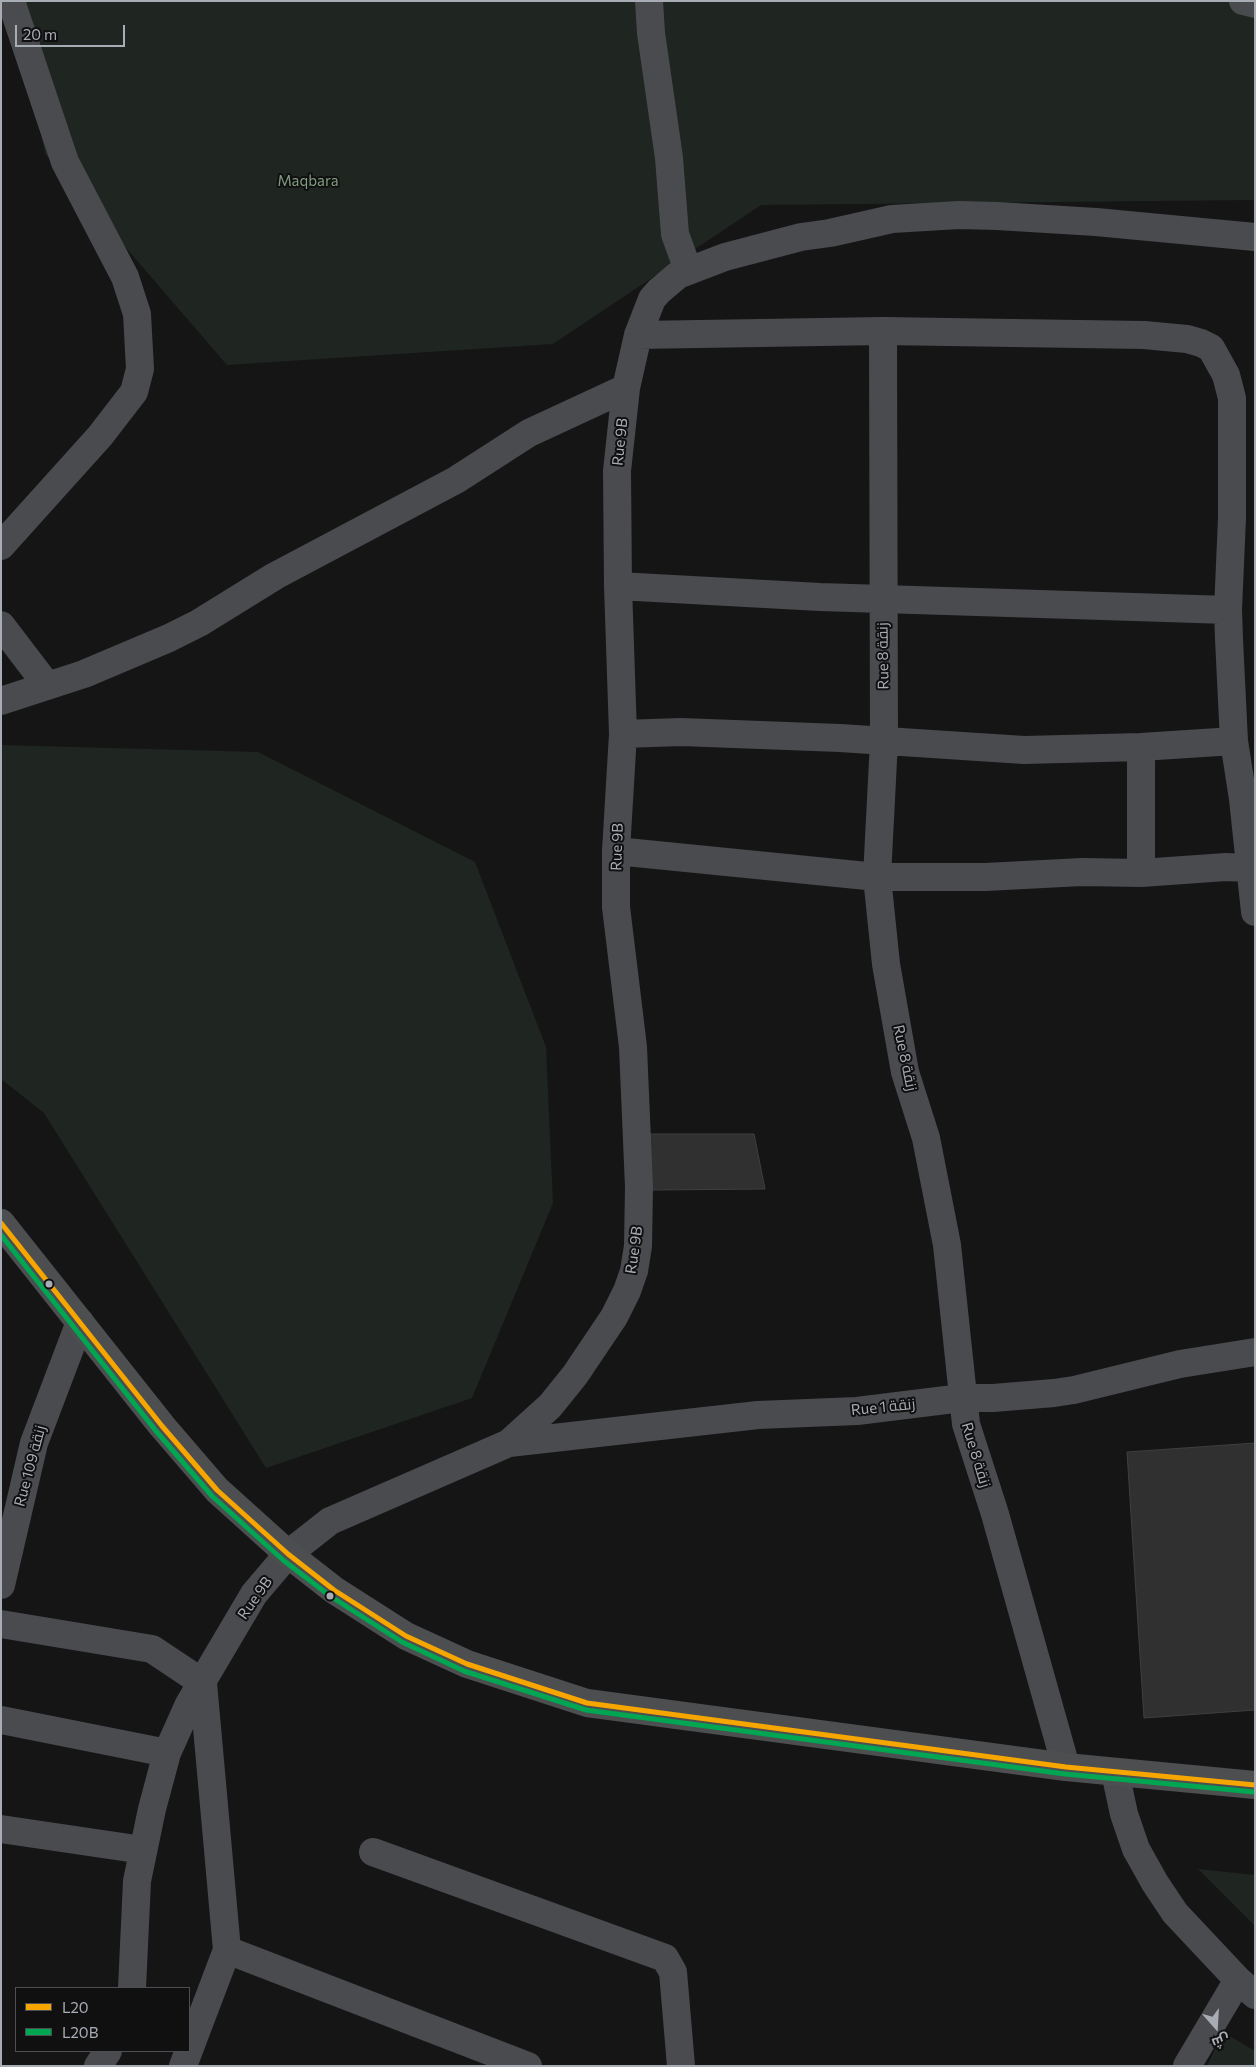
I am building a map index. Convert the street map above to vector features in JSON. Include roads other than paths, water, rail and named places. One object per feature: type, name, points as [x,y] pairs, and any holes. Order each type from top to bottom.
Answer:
[{"type":"main road","points":[[1,1224],[162,1426],[217,1490],[288,1554],[334,1590],[406,1636],[467,1664],[587,1703],[1066,1767],[1255,1785]]},
{"type":"street","points":[[1,546],[100,436],[134,392],[140,369],[137,314],[125,277],[65,162],[11,1]]},
{"type":"street","points":[[649,1],[651,32],[669,158],[675,234],[688,270],[725,257],[801,237],[830,233],[892,219],[920,216],[997,216],[1048,219],[1255,237]]},
{"type":"street","points":[[1243,1],[1255,4]]},
{"type":"street","name":"Rue 9B","points":[[132,1987],[137,1881],[142,1850],[167,1753],[190,1704],[254,1594],[288,1554],[330,1520],[508,1444],[550,1406],[575,1375],[614,1317],[627,1291],[638,1246],[639,1187],[633,1047],[619,945],[616,907],[616,851],[623,734],[618,586],[617,470],[626,388],[638,335],[652,300],[659,291],[678,275],[688,270]]},
{"type":"street","points":[[638,335],[883,332],[1144,335],[1187,338],[1211,348],[1226,375],[1232,398],[1232,518],[1228,610],[1234,741],[1243,799],[1255,912]]},
{"type":"street","name":"Rue 8 زنقة","points":[[883,332],[882,598],[884,741],[878,877],[886,964],[899,1028],[905,1072],[926,1138],[947,1245],[966,1424],[995,1514],[1066,1767]]},
{"type":"street","points":[[1,701],[46,684],[84,674],[169,638],[199,623],[275,576],[456,480],[529,433],[626,388]]},
{"type":"street","points":[[618,586],[882,598],[1228,610]]},
{"type":"street","points":[[1,625],[46,684]]},
{"type":"street","points":[[623,734],[681,732],[884,741],[1024,750],[1141,747],[1234,741]]},
{"type":"street","points":[[1141,747],[1141,874]]},
{"type":"street","points":[[616,851],[878,877],[984,877],[1082,872],[1141,874],[1226,867],[1249,868]]},
{"type":"street","name":"Rue 109 زنقة","points":[[1,1586],[34,1443],[80,1322]]},
{"type":"street","name":"Rue 1 زنقة","points":[[508,1444],[758,1415],[857,1411],[962,1398],[1022,1396],[1074,1390],[1180,1364],[1255,1352]]},
{"type":"street","points":[[1,1624],[152,1649],[203,1683],[227,1950],[190,2048]]},
{"type":"street","points":[[1,1720],[167,1753]]},
{"type":"street","points":[[1115,1772],[1124,1814],[1136,1849],[1155,1882],[1175,1913],[1246,1988],[1187,2066]]},
{"type":"street","points":[[1,1829],[142,1850]]},
{"type":"street","points":[[373,1852],[665,1958],[673,1972],[680,2066]]},
{"type":"street","points":[[227,1950],[528,2066]]},
{"type":"street","points":[[98,2066],[107,2052]]},
{"type":"street","points":[[183,2066],[188,2052]]},
{"type":"park label","name":"Maqbara","points":[[308,181]]}]
